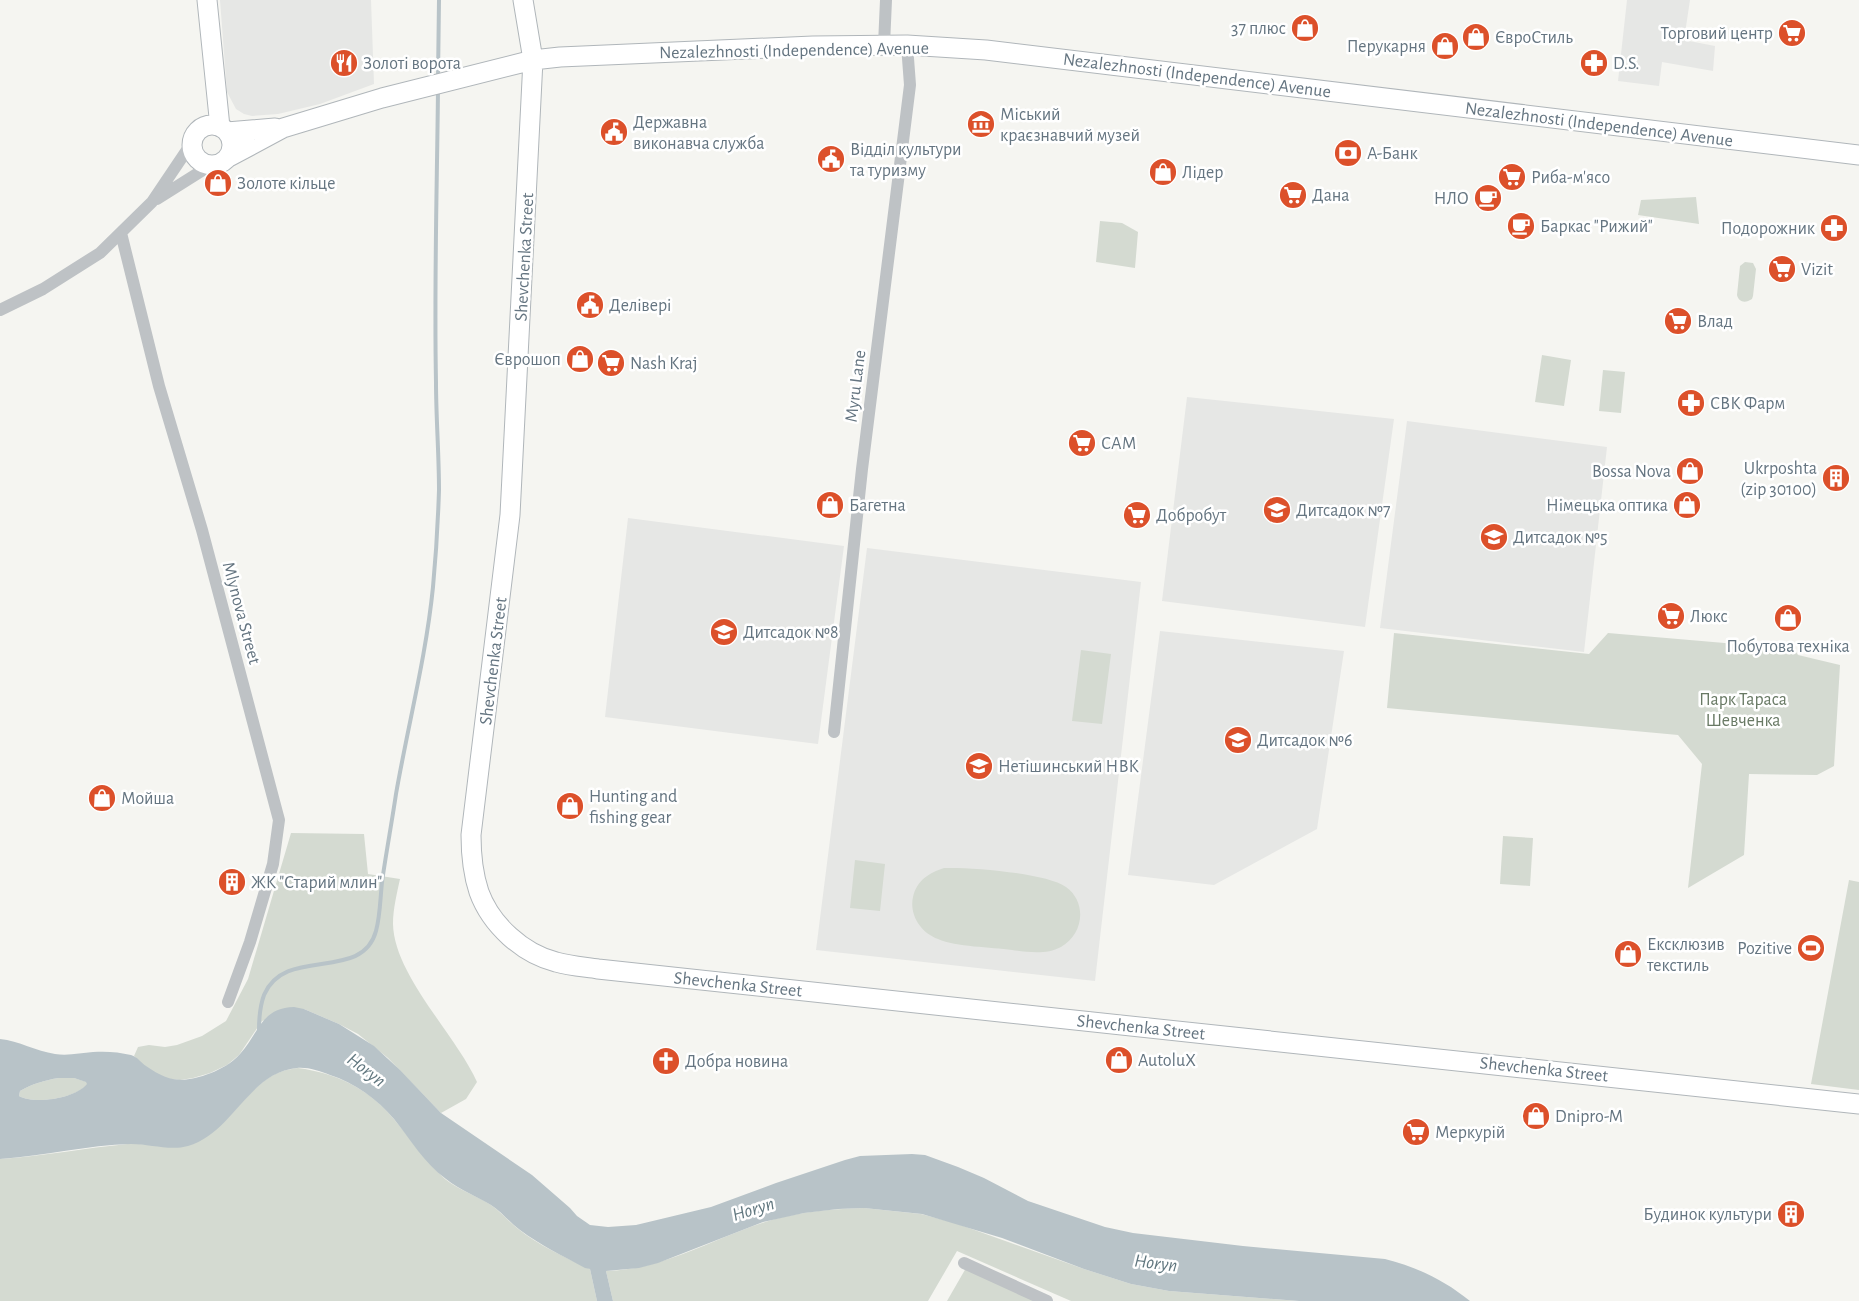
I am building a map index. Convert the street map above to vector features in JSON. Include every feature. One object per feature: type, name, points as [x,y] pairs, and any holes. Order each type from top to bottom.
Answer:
[{"type":"street","points":[[207,0],[216,87],[223,130],[232,145],[219,161]]},
{"type":"street","name":"Shevchenka Street","points":[[523,0],[533,60],[510,515],[471,835],[472,863],[480,893],[497,922],[509,936],[539,956],[556,962],[598,969],[1859,1104]]},
{"type":"street","points":[[884,45],[886,0]]},
{"type":"street","name":"Nezalezhnosti (Independence) Avenue","points":[[283,128],[382,98],[533,60],[726,49],[907,45],[995,51],[1859,155]]},
{"type":"street","name":"Myru Lane","points":[[834,732],[862,469],[910,85],[907,45]]},
{"type":"street","points":[[216,87],[193,140],[192,150],[199,161],[219,161]]},
{"type":"street","points":[[0,310],[22,301],[74,271],[100,253],[152,202],[202,127],[208,125],[223,130],[283,128]]},
{"type":"street","points":[[152,202],[219,161],[283,128]]},
{"type":"street","name":"Mlynova Street","points":[[121,233],[158,386],[202,530],[278,820],[273,864],[250,942],[228,1002]]},
{"type":"street","points":[[964,1263],[1047,1301]]},
{"type":"shaded area","points":[[220,0],[371,0],[374,84],[320,104],[278,114],[252,116],[244,114],[236,109],[227,92]]},
{"type":"shaded area","points":[[1627,0],[1690,0],[1684,40],[1715,46],[1713,71],[1662,62],[1659,86],[1618,81]]},
{"type":"shaded area","name":"Дитсадок №7","points":[[1187,397],[1394,419],[1365,627],[1162,601]]},
{"type":"shaded area","name":"Дитсадок №5","points":[[1407,421],[1607,447],[1584,652],[1380,628]]},
{"type":"shaded area","name":"Дитсадок №8","points":[[628,518],[844,546],[818,744],[605,717]]},
{"type":"shaded area","name":"Нетішинський НВК","points":[[867,548],[1141,582],[1095,981],[816,950]]},
{"type":"shaded area","name":"Дитсадок №6","points":[[1160,631],[1344,651],[1317,829],[1214,885],[1128,875]]},
{"type":"green space","points":[[1696,197],[1699,224],[1638,215],[1641,200]]},
{"type":"green space","points":[[1100,221],[1122,223],[1138,232],[1135,268],[1096,262]]},
{"type":"green space","points":[[1745,262],[1753,263],[1756,269],[1752,299],[1745,302],[1739,300],[1737,295],[1740,266]]},
{"type":"green space","points":[[1542,355],[1571,360],[1564,406],[1535,402]]},
{"type":"green space","points":[[1603,370],[1625,372],[1621,413],[1599,411]]},
{"type":"green space","name":"Парк Тараса Шевченка","points":[[1394,633],[1589,654],[1608,633],[1794,649],[1798,655],[1840,665],[1834,766],[1817,775],[1749,774],[1744,855],[1688,888],[1702,764],[1678,735],[1387,708]]},
{"type":"green space","points":[[1081,650],[1111,654],[1102,724],[1072,721]]},
{"type":"green space","points":[[291,833],[364,834],[368,874],[400,879],[393,918],[396,944],[414,984],[455,1045],[477,1082],[466,1099],[441,1113],[388,1058],[358,1034],[304,1009],[262,1021],[239,1055],[227,1065],[193,1078],[180,1080],[163,1078],[143,1065],[134,1056],[138,1047],[177,1045],[202,1036],[226,1021],[248,979]]},
{"type":"green space","points":[[1503,836],[1533,838],[1530,886],[1500,884]]},
{"type":"green space","points":[[855,860],[885,864],[880,911],[850,908]]},
{"type":"green space","points":[[944,868],[1007,872],[1056,882],[1066,887],[1078,901],[1080,918],[1078,927],[1074,935],[1061,947],[1043,952],[964,945],[938,939],[922,928],[915,917],[912,904],[917,886],[924,878]]},
{"type":"green space","points":[[1849,880],[1859,882],[1859,1090],[1811,1084]]},
{"type":"green space","points":[[298,1068],[338,1078],[351,1084],[373,1099],[393,1118],[445,1179],[491,1205],[534,1240],[590,1269],[597,1301],[0,1301],[0,1159],[128,1144],[188,1145],[208,1135],[219,1126],[260,1084],[271,1076],[285,1070]]},
{"type":"green space","points":[[59,1078],[74,1078],[88,1084],[74,1093],[55,1099],[35,1100],[19,1096],[20,1091],[29,1086]]},
{"type":"green space","points":[[864,1208],[921,1214],[955,1223],[1131,1284],[1169,1291],[1299,1301],[1071,1301],[957,1251],[928,1301],[613,1301],[606,1271],[627,1269],[666,1260],[762,1223],[787,1216],[825,1210]]},
{"type":"green space","points":[[966,1268],[1037,1301],[947,1301]]},
{"type":"water","name":"Horyn","points":[[294,1007],[304,1009],[339,1024],[374,1046],[441,1113],[532,1175],[577,1216],[590,1225],[608,1227],[636,1225],[711,1207],[776,1183],[860,1156],[925,1155],[984,1178],[1028,1201],[1105,1227],[1133,1233],[1243,1246],[1385,1259],[1430,1275],[1470,1301],[1299,1301],[1169,1291],[1131,1284],[1084,1269],[1002,1238],[922,1214],[864,1208],[804,1213],[763,1222],[658,1263],[639,1268],[606,1271],[613,1301],[597,1301],[590,1269],[536,1241],[516,1227],[491,1205],[462,1190],[438,1173],[424,1159],[394,1119],[365,1092],[339,1078],[305,1068],[280,1072],[266,1080],[217,1129],[204,1139],[188,1146],[174,1148],[138,1144],[115,1145],[0,1159],[0,1039],[55,1054],[117,1052],[131,1055],[162,1076],[185,1080],[211,1073],[230,1063],[246,1046],[261,1023],[274,1012],[283,1008]],"holes":[[[59,1078],[74,1078],[87,1084],[74,1093],[55,1099],[35,1100],[19,1096],[20,1091],[29,1086]]]},
{"type":"waterway","points":[[438,78],[439,0]]},
{"type":"waterway","points":[[259,1030],[260,1012],[264,995],[274,980],[288,971],[305,966],[340,961],[356,956],[368,947],[378,924],[383,875],[396,794],[426,639],[436,551],[439,490],[435,309],[438,90]]},
{"type":"place","name":"37 плюс","points":[[1305,28]]},
{"type":"place","name":"Торговий центр","points":[[1792,33]]},
{"type":"place","name":"ЄвроСтиль","points":[[1476,37]]},
{"type":"place","name":"Перукарня","points":[[1445,46]]},
{"type":"place","name":"Золоті ворота","points":[[344,63]]},
{"type":"place","name":"D.S.","points":[[1594,63]]},
{"type":"place","name":"Міський краєзнавчий музей","points":[[981,124]]},
{"type":"place","name":"Державна виконавча служба","points":[[614,132]]},
{"type":"place","name":"А-Банк","points":[[1348,153]]},
{"type":"place","name":"Відділ культури та туризму","points":[[831,159]]},
{"type":"place","name":"Лідер","points":[[1163,172]]},
{"type":"place","name":"Риба-м'ясо","points":[[1512,177]]},
{"type":"place","name":"Золоте кільце","points":[[218,183]]},
{"type":"place","name":"Дана","points":[[1293,195]]},
{"type":"place","name":"НЛО","points":[[1488,198]]},
{"type":"place","name":"Баркас \"Рижий\"","points":[[1521,226]]},
{"type":"place","name":"Подорожник","points":[[1834,228]]},
{"type":"place","name":"Vizit","points":[[1782,269]]},
{"type":"place","name":"Делівері","points":[[590,305]]},
{"type":"place","name":"Влад","points":[[1678,321]]},
{"type":"place","name":"Єврошоп","points":[[580,359]]},
{"type":"place","name":"Nash Kraj","points":[[611,363]]},
{"type":"place","name":"СВК Фарм","points":[[1691,403]]},
{"type":"place","name":"САМ","points":[[1082,443]]},
{"type":"place","name":"Bossa Nova","points":[[1690,471]]},
{"type":"place","name":"Ukrposhta (zip 30100)","points":[[1836,478]]},
{"type":"place","name":"Багетна","points":[[830,505]]},
{"type":"place","name":"Німецька оптика","points":[[1687,505]]},
{"type":"place","name":"Дитсадок №7","points":[[1277,510]]},
{"type":"place","name":"Добробут","points":[[1137,515]]},
{"type":"place","name":"Дитсадок №5","points":[[1494,537]]},
{"type":"place","name":"Люкс","points":[[1671,616]]},
{"type":"place","name":"Побутова техніка","points":[[1788,618]]},
{"type":"place","name":"Дитсадок №8","points":[[724,632]]},
{"type":"place","name":"Дитсадок №6","points":[[1238,740]]},
{"type":"place","name":"Нетішинський НВК","points":[[979,766]]},
{"type":"place","name":"Мойша","points":[[102,798]]},
{"type":"place","name":"Hunting and fishing gear","points":[[570,806]]},
{"type":"place","name":"ЖК \"Старий млин\"","points":[[232,882]]},
{"type":"place","name":"Pozitive","points":[[1811,948]]},
{"type":"place","name":"Ексклюзив текстиль","points":[[1628,954]]},
{"type":"place","name":"AutoluX","points":[[1119,1060]]},
{"type":"place","name":"Добра новина","points":[[666,1061]]},
{"type":"place","name":"Dnipro-M","points":[[1536,1116]]},
{"type":"place","name":"Меркурій","points":[[1416,1132]]},
{"type":"place","name":"Будинок культури","points":[[1791,1214]]}]
